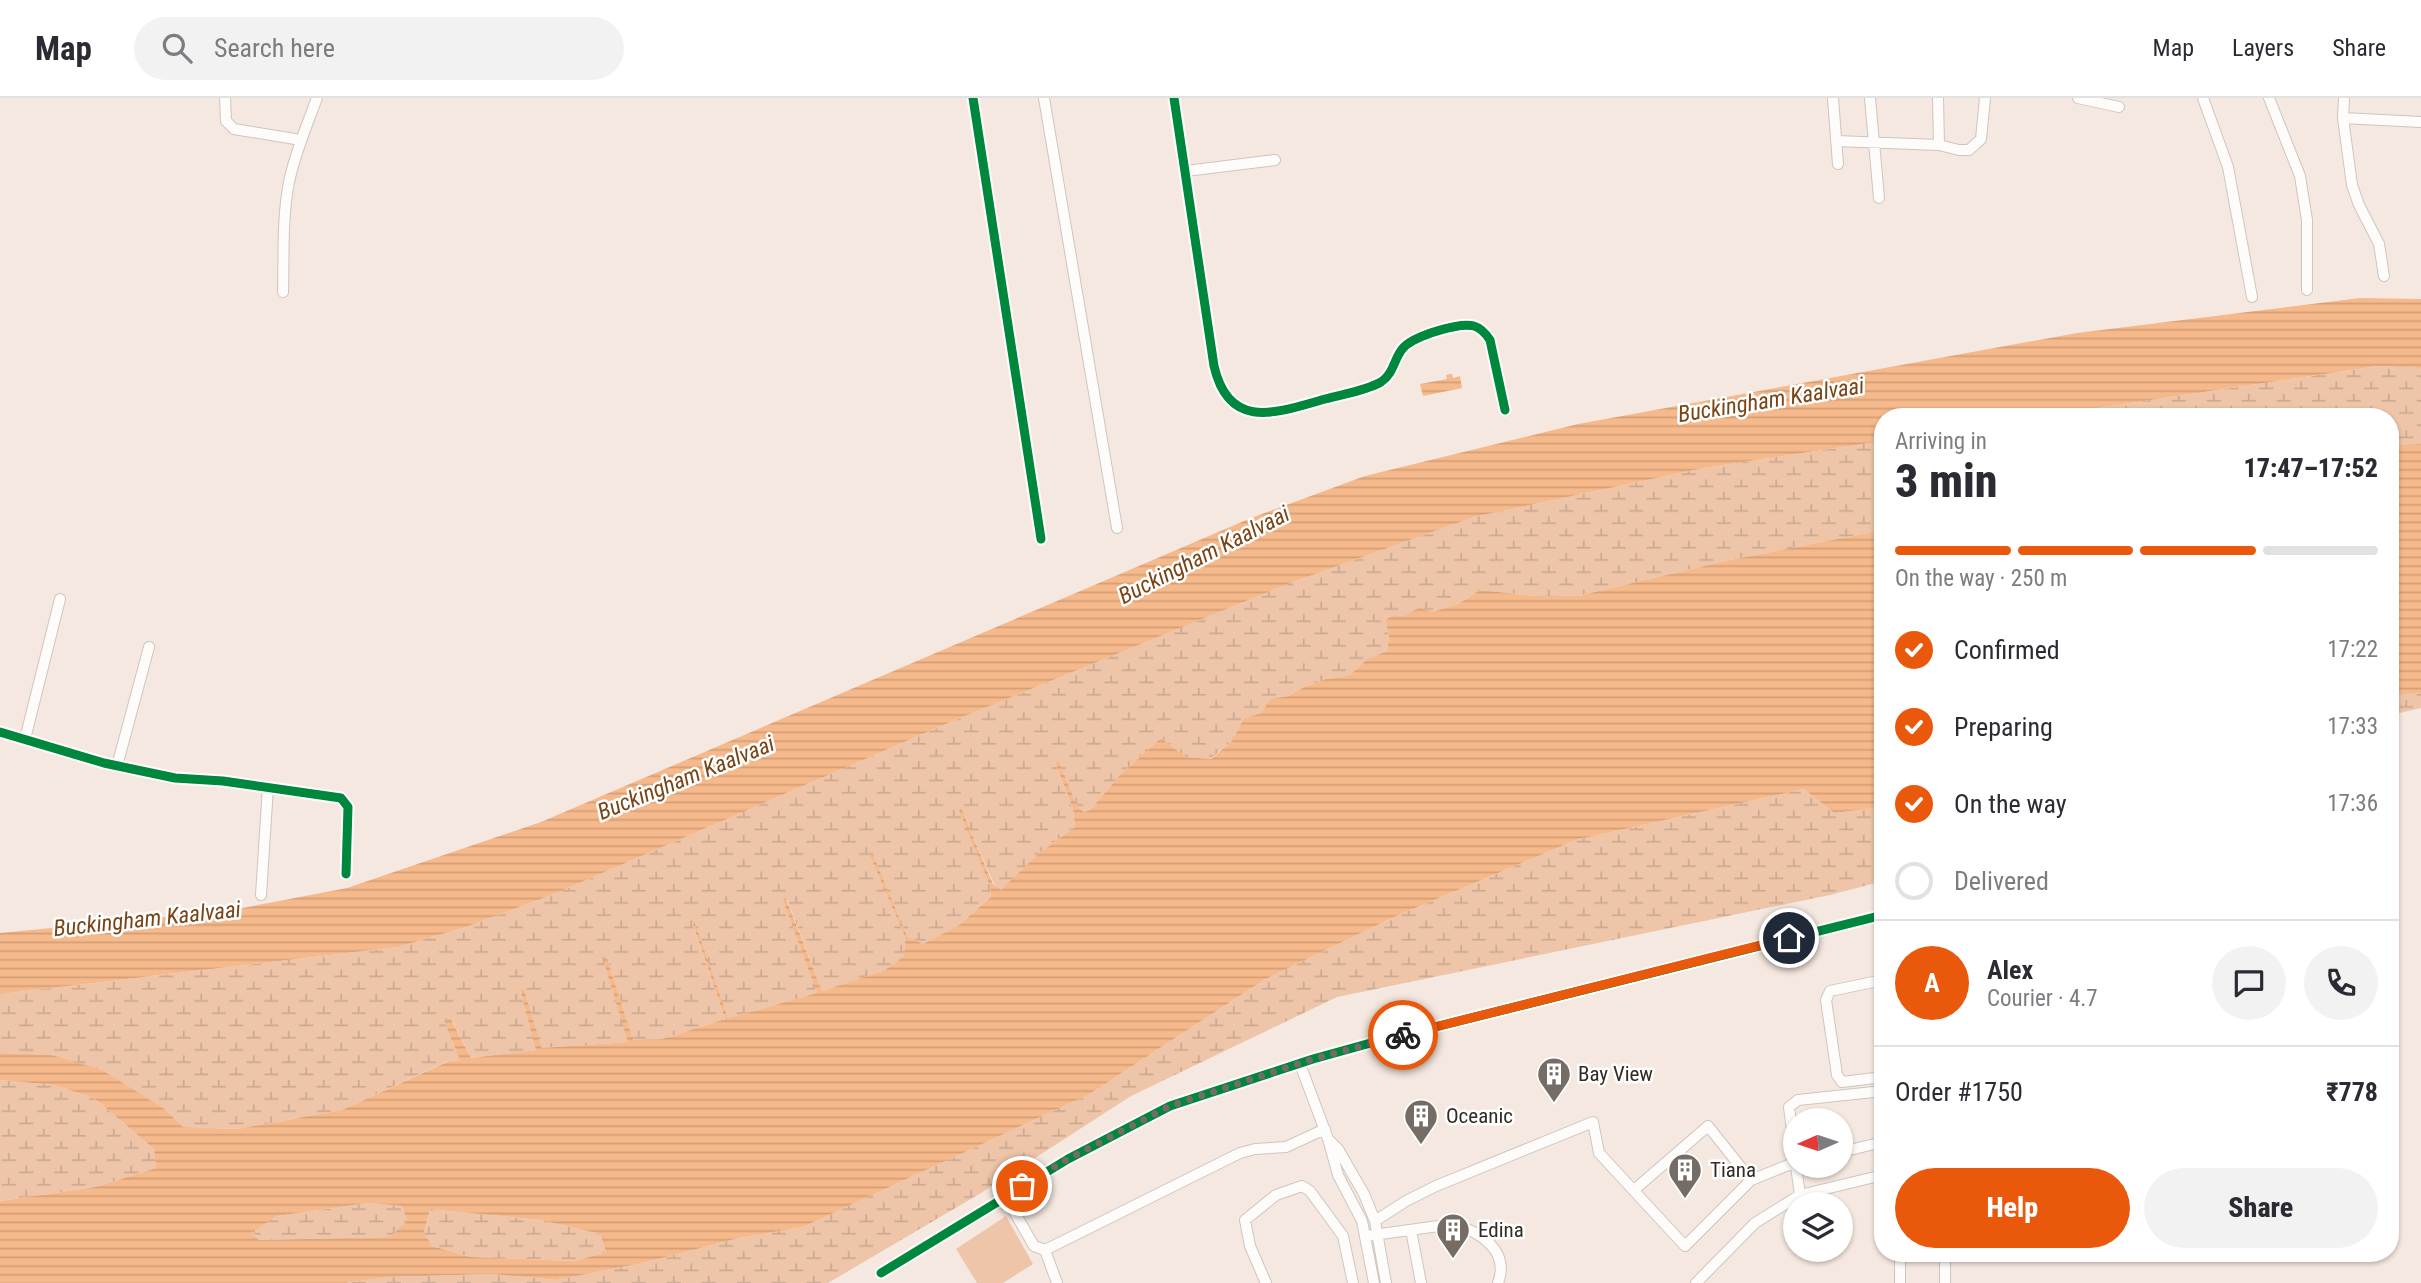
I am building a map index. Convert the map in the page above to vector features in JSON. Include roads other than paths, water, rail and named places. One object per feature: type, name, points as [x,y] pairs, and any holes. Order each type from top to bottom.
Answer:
[{"type":"street","points":[[225,98],[226,121],[234,130],[301,140]]},
{"type":"street","points":[[283,292],[284,231],[289,183],[317,98]]},
{"type":"street","points":[[973,98],[1041,539]]},
{"type":"street","points":[[1044,98],[1117,528]]},
{"type":"street","points":[[1174,98],[1214,366],[1223,394],[1233,404],[1243,409],[1282,411],[1375,385],[1389,376],[1398,355],[1412,341],[1434,331],[1468,326],[1483,331],[1490,340],[1506,411]]},
{"type":"street","points":[[1833,98],[1838,164]]},
{"type":"street","points":[[1870,98],[1879,198]]},
{"type":"street","points":[[1938,98],[1939,145]]},
{"type":"street","points":[[1836,141],[1939,145],[1969,150],[1981,139],[1985,98]]},
{"type":"street","points":[[2078,98],[2119,107]]},
{"type":"street","points":[[2203,98],[2228,167],[2252,297]]},
{"type":"street","points":[[2269,98],[2300,176],[2308,220],[2307,290]]},
{"type":"street","points":[[2344,98],[2343,118],[2352,185],[2379,244],[2384,276]]},
{"type":"street","points":[[2343,118],[2421,122]]},
{"type":"street","points":[[1185,171],[1275,160]]},
{"type":"street","points":[[25,739],[61,599]]},
{"type":"street","points":[[117,766],[149,647]]},
{"type":"street","points":[[0,732],[117,766],[174,778],[268,787],[341,798],[348,807],[346,874]]},
{"type":"street","points":[[261,895],[268,787]]},
{"type":"street","points":[[881,1273],[1068,1159],[1170,1106],[1367,1044],[1874,917]]},
{"type":"street","points":[[1874,981],[1830,991],[1826,1000],[1837,1075],[1842,1082],[1874,1079]]},
{"type":"street","points":[[1300,1064],[1327,1134],[1335,1168],[1363,1221],[1374,1283]]},
{"type":"street","points":[[1789,1108],[1798,1100],[1874,1092]]},
{"type":"street","points":[[1375,1221],[1436,1186],[1593,1122],[1599,1153],[1685,1246],[1751,1180],[1783,1168]]},
{"type":"street","points":[[1634,1190],[1708,1125],[1751,1180]]},
{"type":"street","points":[[1327,1134],[1364,1194],[1375,1221],[1386,1283]]},
{"type":"street","points":[[1010,1206],[1034,1246],[1045,1250],[1240,1153],[1286,1147],[1327,1134]]},
{"type":"street","points":[[1853,1149],[1874,1144]]},
{"type":"street","points":[[1812,1192],[1874,1177]]},
{"type":"street","points":[[1266,1283],[1250,1246],[1245,1220],[1276,1195],[1302,1186],[1310,1191],[1343,1236],[1353,1283]]},
{"type":"street","points":[[1696,1283],[1755,1223],[1783,1206]]},
{"type":"street","points":[[1366,1236],[1453,1224],[1488,1240],[1502,1259],[1502,1273],[1498,1283]]},
{"type":"street","points":[[1411,1230],[1421,1283]]},
{"type":"street","points":[[1045,1250],[1057,1283]]},
{"type":"street","points":[[1900,1262],[1900,1283]]},
{"type":"street","points":[[1945,1262],[1945,1283]]},
{"type":"water","name":"Buckingham Kaalvaai","points":[[2360,298],[2421,299],[2421,368],[2378,366],[2097,408],[1874,408],[1874,442],[1704,468],[1474,517],[1293,582],[953,721],[554,894],[466,927],[398,947],[0,994],[0,933],[227,911],[347,888],[541,822],[1251,518],[1365,476],[1578,424],[2077,333]]},
{"type":"water","points":[[1452,374],[1453,378],[1460,376],[1462,388],[1423,396],[1420,384],[1447,379],[1446,375]]},
{"type":"water","points":[[2421,444],[2421,693],[2399,695],[2399,445]]},
{"type":"water","points":[[1874,532],[1874,808],[1834,813],[1804,789],[1576,840],[1394,917],[1264,980],[1088,1095],[803,1227],[739,1238],[643,1263],[556,1280],[491,1274],[388,1277],[346,1283],[0,1283],[0,1201],[95,1187],[156,1168],[154,1149],[94,1098],[54,1085],[0,1080],[0,1053],[51,1055],[102,1070],[166,1110],[183,1127],[237,1129],[342,1110],[449,1061],[460,1060],[444,1021],[451,1019],[471,1058],[536,1050],[520,990],[524,989],[542,1048],[628,1042],[603,959],[607,958],[633,1040],[662,1039],[725,1019],[692,922],[694,921],[728,1018],[817,993],[783,900],[786,898],[822,991],[885,970],[904,956],[905,937],[870,856],[873,855],[907,936],[923,944],[959,925],[991,897],[990,886],[959,810],[961,808],[993,884],[1001,890],[1039,853],[1075,827],[1073,809],[1055,762],[1059,761],[1077,806],[1084,812],[1090,810],[1119,776],[1161,738],[1186,757],[1211,759],[1232,741],[1244,718],[1261,713],[1270,699],[1288,696],[1326,679],[1350,675],[1367,659],[1387,651],[1389,636],[1385,621],[1391,616],[1403,616],[1420,607],[1432,612],[1458,604],[1480,590],[1535,596],[1578,596],[1725,561]],"holes":[[[368,1203],[402,1206],[407,1221],[390,1237],[259,1240],[252,1232],[277,1216]],[[430,1209],[541,1220],[600,1234],[606,1252],[575,1261],[471,1257],[432,1246],[424,1233]]]},
{"type":"place","name":"Bay View","points":[[1554,1104]]},
{"type":"place","name":"Oceanic","points":[[1421,1146]]},
{"type":"place","name":"Tiana","points":[[1685,1200]]},
{"type":"place","name":"Edina","points":[[1453,1260]]}]
